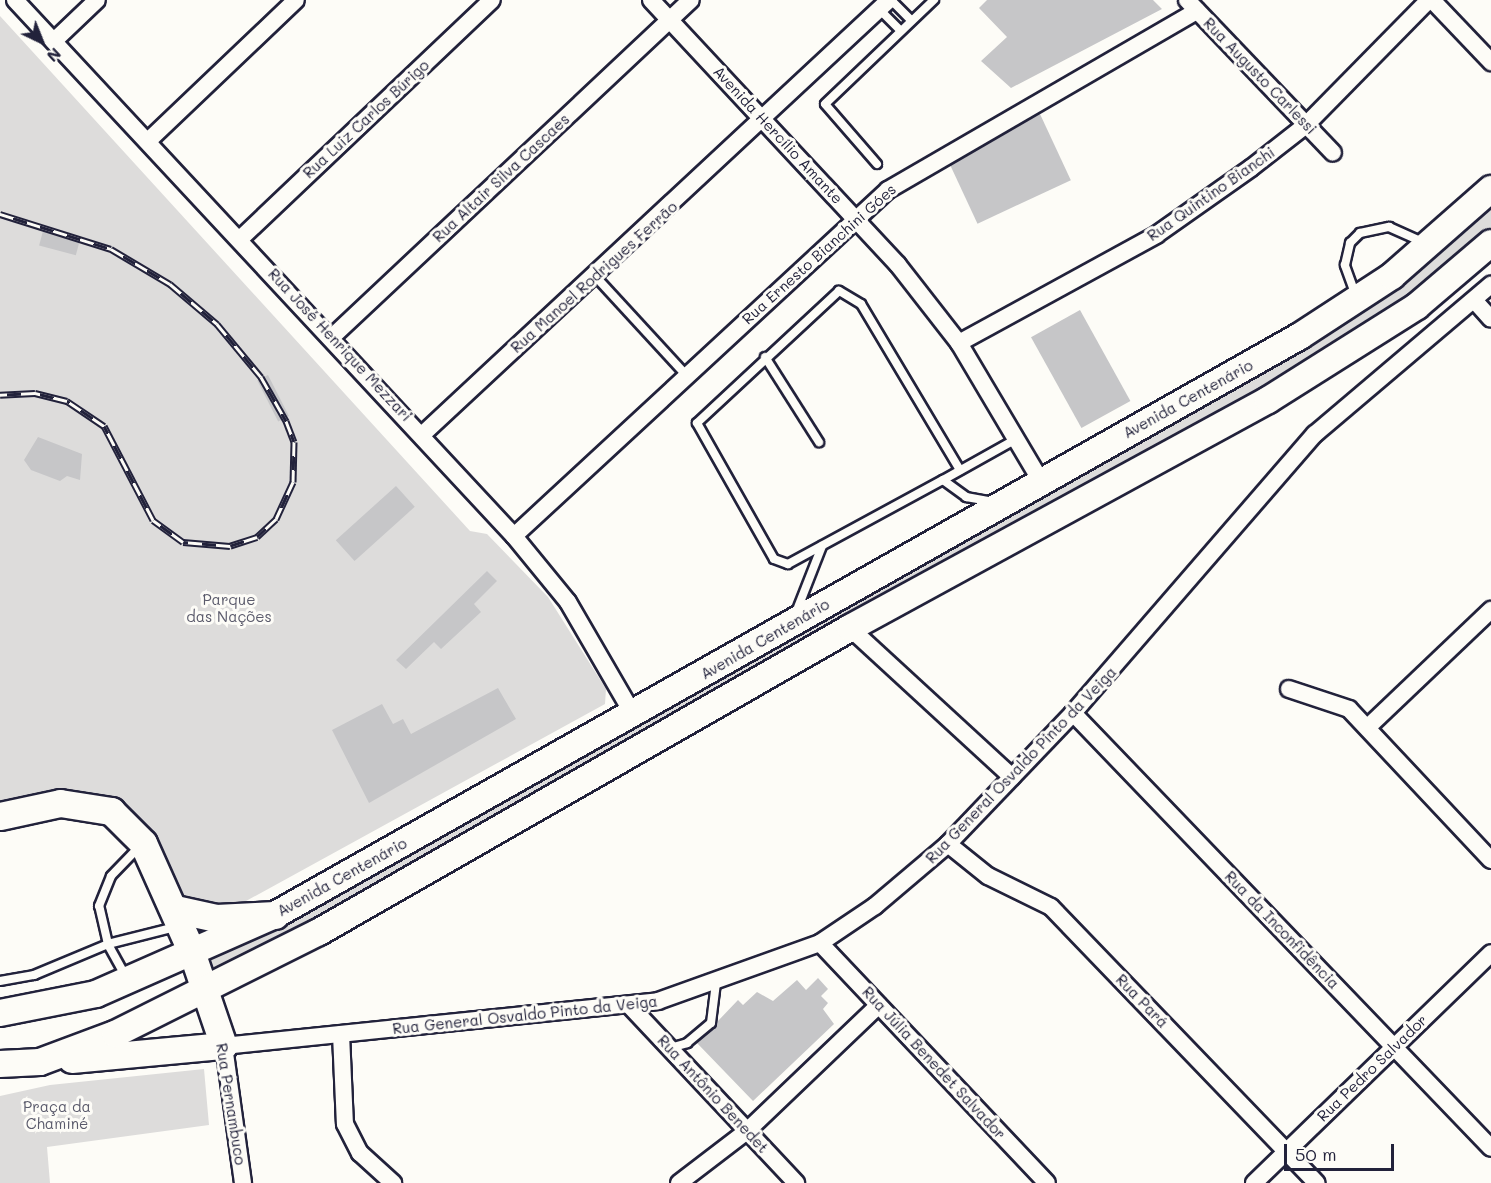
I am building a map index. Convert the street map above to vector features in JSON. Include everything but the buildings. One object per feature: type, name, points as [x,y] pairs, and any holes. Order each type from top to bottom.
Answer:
[{"type":"highway","points":[[0,816],[82,803],[111,811],[144,843],[193,955]]},
{"type":"highway","points":[[178,917],[275,915]]},
{"type":"main road","name":"Avenida Centenário","points":[[0,1012],[129,982],[193,955],[275,915],[633,714],[1358,300],[1430,246],[1491,189]]},
{"type":"main road","points":[[0,1064],[40,1062],[206,990],[850,628],[1325,366],[1417,306],[1491,243]]},
{"type":"main road","name":"Rua Pernambuco","points":[[193,955],[224,1046]]},
{"type":"main road","name":"Rua General Osvaldo Pinto da Veiga","points":[[0,1077],[40,1062],[224,1046]]},
{"type":"street","name":"Rua José Henrique Mezzari","points":[[15,0],[424,433],[514,536],[568,602],[633,714]]},
{"type":"street","points":[[54,41],[97,0]]},
{"type":"street","points":[[148,141],[296,0]]},
{"type":"street","name":"Rua Luiz Carlos Búrigo","points":[[240,238],[492,0]]},
{"type":"street","name":"Avenida Hercílio Amante","points":[[651,0],[855,217],[959,343],[1041,481]]},
{"type":"street","name":"Rua Altair Silva Cascaes","points":[[332,337],[691,0]]},
{"type":"street","points":[[1431,0],[1491,62]]},
{"type":"street","name":"Rua Quintino Bianchi","points":[[959,343],[1156,235],[1306,125],[1431,0]]},
{"type":"street","points":[[765,121],[887,3]]},
{"type":"street","name":"Rua Augusto Carlessi","points":[[1192,5],[1333,153]]},
{"type":"street","name":"Rua Ernesto Bianchini Góes","points":[[514,536],[855,217],[945,152],[1192,5]]},
{"type":"street","name":"Rua Manoel Rodrigues Ferrão","points":[[424,433],[765,121]]},
{"type":"street","name":"Rua General Osvaldo Pinto da Veiga","points":[[224,1046],[630,1006],[716,983],[820,943],[875,906],[948,844],[1073,713],[1315,434],[1491,285]]},
{"type":"street","points":[[1474,300],[1491,319]]},
{"type":"street","points":[[1368,727],[1489,615]]},
{"type":"street","points":[[850,628],[1012,777]]},
{"type":"street","points":[[1289,689],[1336,702],[1368,727],[1491,860]]},
{"type":"street","name":"Rua da Inconfidência","points":[[1073,713],[1491,1148]]},
{"type":"street","name":"Rua Pará","points":[[948,844],[988,876],[1051,907],[1317,1183]]},
{"type":"street","name":"Rua Júlia Benedet Salvador","points":[[820,943],[1047,1183]]},
{"type":"street","name":"Rua Pedro Salvador","points":[[1254,1183],[1491,953]]},
{"type":"street","points":[[679,1183],[747,1131],[879,1005]]},
{"type":"street","name":"Rua Antônio Benedet","points":[[630,1006],[796,1183]]},
{"type":"street","points":[[341,1034],[345,1124],[360,1153],[393,1183]]},
{"type":"street","name":"Rua Pernambuco","points":[[224,1046],[243,1183]]},
{"type":"lane","points":[[877,164],[825,104],[934,0]]},
{"type":"lane","points":[[887,3],[911,20]]},
{"type":"lane","points":[[887,3],[900,30]]},
{"type":"lane","points":[[1358,300],[1345,265],[1350,243],[1360,232],[1389,227],[1430,246]]},
{"type":"lane","points":[[595,276],[686,375]]},
{"type":"lane","points":[[960,470],[861,303],[850,294],[829,296],[697,423],[774,559],[788,564],[943,480],[1016,439]]},
{"type":"lane","points":[[765,357],[819,442]]},
{"type":"lane","points":[[943,480],[966,497],[1004,503]]},
{"type":"lane","points":[[791,624],[822,546]]},
{"type":"lane","points":[[129,982],[108,944],[99,906],[111,876],[144,843]]},
{"type":"lane","points":[[0,981],[34,975],[178,917]]},
{"type":"lane","points":[[669,1048],[687,1042],[711,1023],[716,983]]},
{"type":"green space","name":"Parque das Nações","points":[[0,16],[470,531],[487,534],[548,597],[606,689],[605,704],[226,912],[182,907],[113,806],[0,812]]},
{"type":"green space","points":[[1491,197],[1491,228],[1414,296],[1298,372],[215,981],[209,959],[1033,498]]},
{"type":"green space","name":"Praça da Chaminé","points":[[204,1069],[209,1125],[47,1147],[50,1183],[0,1183],[0,1096],[50,1085]]},
{"type":"railway","points":[[0,214],[111,249],[170,284],[217,324],[261,377],[286,421],[294,442],[293,482],[276,519],[257,537],[230,546],[183,542],[153,520],[104,426],[67,401],[35,393],[0,395]]}]
